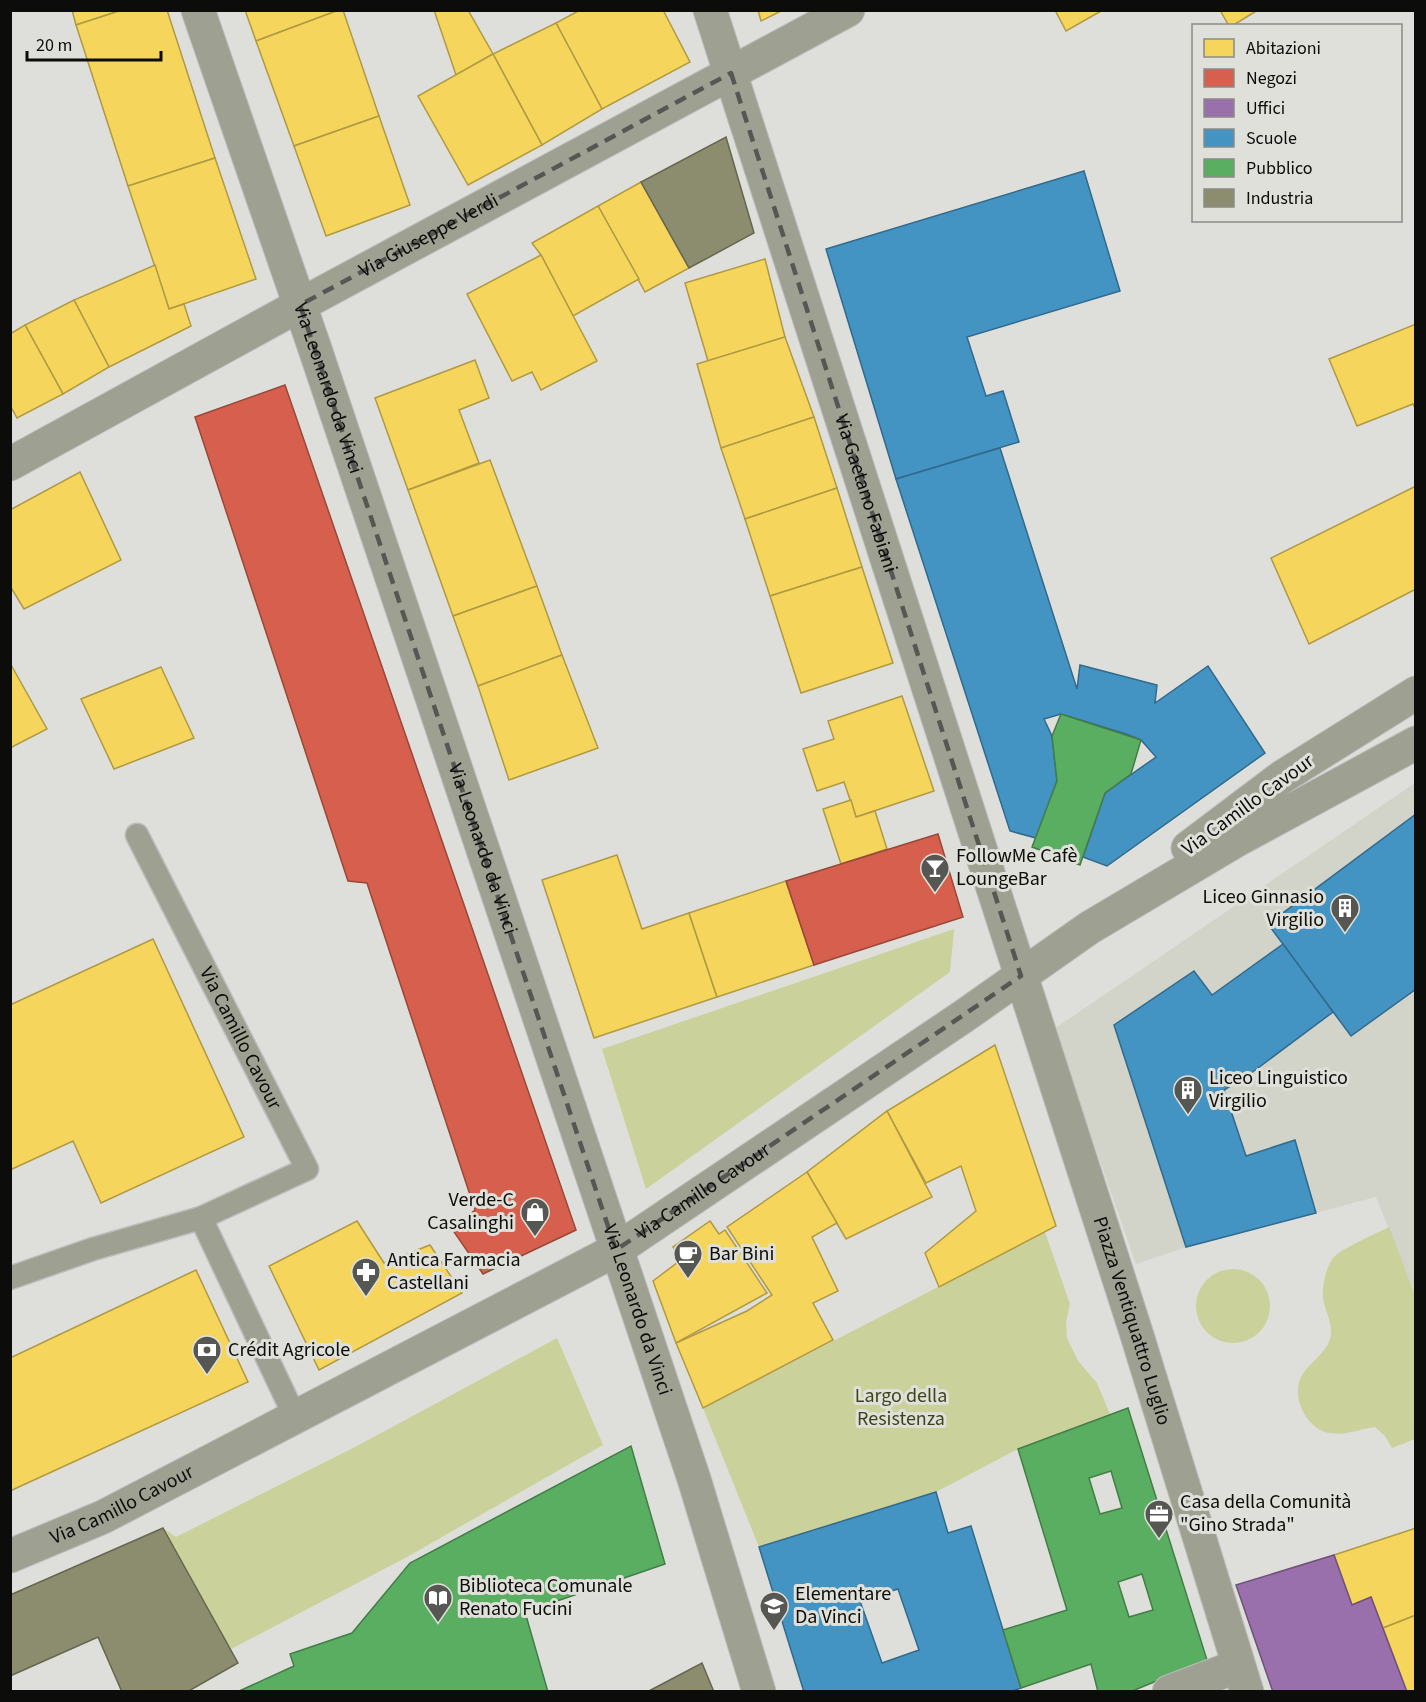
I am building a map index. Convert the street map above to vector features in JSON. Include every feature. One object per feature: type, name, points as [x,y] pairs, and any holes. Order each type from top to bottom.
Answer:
[{"type":"street","name":"Via Leonardo da Vinci","points":[[198,10],[300,305],[694,1479],[759,1692]]},
{"type":"street","name":"Via Gaetano Fabiani","points":[[710,10],[1021,976]]},
{"type":"street","name":"Via Giuseppe Verdi","points":[[10,464],[848,10]]},
{"type":"street","name":"Via Camillo Cavour","points":[[1089,928],[1132,891],[1282,777],[1416,693]]},
{"type":"street","name":"Via Camillo Cavour","points":[[1238,840],[1379,734],[1416,702]]},
{"type":"street","name":"Via Camillo Cavour","points":[[10,1556],[103,1517],[616,1250],[1089,928],[1238,840],[1416,743]]},
{"type":"street","name":"Piazza Ventiquattro Luglio","points":[[1021,976],[1140,1343],[1242,1679]]},
{"type":"street","points":[[1169,1692],[1242,1679]]},
{"type":"lane","name":"Via Camillo Cavour","points":[[10,1278],[93,1249],[201,1218],[307,1169],[136,835]]},
{"type":"lane","points":[[201,1218],[295,1417]]},
{"type":"highlighted area","points":[[731,73],[1021,976],[616,1250],[300,305]]},
{"type":"shaded area","points":[[1415,783],[1415,1294],[1376,1197],[1186,1247],[1136,1264],[1054,1029]]},
{"type":"green space","points":[[954,929],[950,972],[646,1189],[602,1049]]},
{"type":"green space","points":[[1389,1227],[1415,1295],[1415,1439],[1392,1448],[1385,1436],[1375,1427],[1336,1434],[1322,1431],[1304,1413],[1298,1396],[1300,1379],[1330,1339],[1331,1328],[1323,1293],[1325,1275],[1330,1264],[1336,1255],[1353,1244]]},
{"type":"green space","name":"Largo della Resistenza","points":[[1045,1232],[1070,1304],[1066,1322],[1067,1338],[1078,1361],[1097,1383],[1110,1414],[1018,1449],[936,1492],[759,1547],[703,1408]]},
{"type":"green space","points":[[1233,1269],[1254,1275],[1264,1285],[1270,1306],[1264,1327],[1254,1337],[1233,1343],[1212,1337],[1202,1327],[1196,1306],[1202,1285],[1212,1275]]},
{"type":"green space","points":[[557,1338],[603,1445],[407,1557],[229,1650],[163,1528],[176,1537],[357,1446]]},
{"type":"building: Abitazioni","points":[[72,10],[122,10],[76,25]]},
{"type":"building: Abitazioni","points":[[122,10],[167,10],[215,158],[128,186],[76,25]]},
{"type":"building: Abitazioni","points":[[245,10],[339,10],[256,41]]},
{"type":"building: Abitazioni","points":[[343,10],[379,116],[294,146],[256,41]]},
{"type":"building: Abitazioni","points":[[434,10],[468,10],[493,54],[456,75]]},
{"type":"building: Abitazioni","points":[[580,10],[663,10],[690,62],[602,109],[556,23]]},
{"type":"building: Abitazioni","points":[[758,10],[783,10],[761,21]]},
{"type":"building: Abitazioni","points":[[1055,10],[1103,10],[1066,31]]},
{"type":"building: Abitazioni","points":[[1220,10],[1258,10],[1235,24],[1228,24]]},
{"type":"building: Abitazioni","points":[[556,23],[602,109],[542,145],[493,54]]},
{"type":"building: Abitazioni","points":[[493,54],[542,145],[468,185],[418,96]]},
{"type":"building: Abitazioni","points":[[379,116],[410,205],[326,236],[294,146]]},
{"type":"building: Abitazioni","points":[[215,158],[256,279],[169,309],[128,186]]},
{"type":"building: Abitazioni","points":[[641,182],[689,268],[645,292],[598,206]]},
{"type":"building: Abitazioni","points":[[598,206],[639,279],[573,316],[541,255],[532,243]]},
{"type":"building: Abitazioni","points":[[541,255],[597,361],[541,390],[532,372],[512,381],[467,294]]},
{"type":"building: Abitazioni","points":[[765,259],[785,337],[708,361],[685,283]]},
{"type":"building: Abitazioni","points":[[155,265],[169,309],[184,304],[191,326],[109,367],[74,300]]},
{"type":"building: Abitazioni","points":[[74,300],[109,367],[63,394],[25,325]]},
{"type":"building: Abitazioni","points":[[1416,324],[1416,410],[1413,404],[1357,426],[1329,359]]},
{"type":"building: Abitazioni","points":[[25,325],[63,394],[17,418],[10,405],[10,334]]},
{"type":"building: Abitazioni","points":[[785,337],[814,417],[721,448],[697,364]]},
{"type":"building: Abitazioni","points":[[475,360],[489,398],[459,410],[479,463],[408,490],[375,398]]},
{"type":"building: Abitazioni","points":[[814,417],[837,488],[745,519],[721,448]]},
{"type":"building: Abitazioni","points":[[490,460],[537,586],[453,616],[408,490]]},
{"type":"building: Abitazioni","points":[[80,472],[121,560],[24,609],[10,586],[10,510]]},
{"type":"building: Abitazioni","points":[[1416,486],[1416,589],[1309,644],[1271,558]]},
{"type":"building: Abitazioni","points":[[837,488],[862,567],[770,596],[745,519]]},
{"type":"building: Abitazioni","points":[[862,567],[893,663],[801,693],[770,596]]},
{"type":"building: Abitazioni","points":[[537,586],[562,655],[478,686],[453,616]]},
{"type":"building: Abitazioni","points":[[562,655],[598,748],[509,780],[478,686]]},
{"type":"building: Abitazioni","points":[[10,663],[47,729],[10,748]]},
{"type":"building: Abitazioni","points":[[161,667],[194,738],[114,769],[81,699]]},
{"type":"building: Abitazioni","points":[[902,696],[934,791],[856,817],[844,782],[817,791],[803,749],[834,739],[828,721]]},
{"type":"building: Abitazioni","points":[[851,800],[856,817],[875,811],[887,849],[841,864],[823,809]]},
{"type":"building: Abitazioni","points":[[617,855],[642,929],[689,913],[717,997],[594,1038],[542,880]]},
{"type":"building: Abitazioni","points":[[786,881],[814,965],[717,997],[689,913]]},
{"type":"building: Abitazioni","points":[[153,939],[244,1137],[101,1203],[73,1141],[10,1170],[10,1005]]},
{"type":"building: Abitazioni","points":[[995,1045],[1056,1226],[939,1287],[925,1253],[976,1211],[961,1166],[926,1183],[887,1111]]},
{"type":"building: Abitazioni","points":[[887,1111],[932,1197],[846,1239],[807,1172]]},
{"type":"building: Abitazioni","points":[[807,1172],[837,1223],[812,1237],[838,1291],[813,1303],[833,1340],[703,1408],[676,1343],[747,1311],[772,1295],[727,1227]]},
{"type":"building: Abitazioni","points":[[357,1221],[384,1263],[430,1245],[462,1293],[319,1370],[269,1266]]},
{"type":"building: Abitazioni","points":[[710,1221],[719,1234],[725,1230],[767,1293],[676,1343],[653,1281],[682,1259],[673,1247]]},
{"type":"building: Abitazioni","points":[[196,1270],[248,1382],[10,1491],[10,1358]]},
{"type":"building: Abitazioni","points":[[1416,1528],[1416,1615],[1383,1628],[1371,1597],[1352,1605],[1334,1555]]},
{"type":"building: Abitazioni","points":[[1416,1615],[1416,1692],[1407,1692],[1383,1628]]},
{"type":"building: Negozi","points":[[285,385],[576,1230],[483,1274],[452,1229],[475,1210],[367,883],[348,881],[195,417]]},
{"type":"building: Negozi","points":[[938,834],[963,917],[814,965],[786,881]]},
{"type":"building: Uffici","points":[[1334,1555],[1352,1605],[1371,1597],[1407,1692],[1273,1692],[1236,1585]]},
{"type":"building: Scuole","points":[[1084,171],[1120,291],[967,337],[986,396],[1003,391],[1019,442],[896,479],[826,249]]},
{"type":"building: Scuole","points":[[1000,448],[1077,689],[1080,665],[1157,685],[1155,703],[1208,666],[1265,753],[1107,866],[1083,857],[1105,793],[1156,757],[1141,740],[1126,734],[1061,714],[1044,719],[1052,736],[1057,781],[1036,838],[1010,831],[896,479]]},
{"type":"building: Scuole","name":"Liceo Ginnasio Virgilio","points":[[1416,814],[1416,989],[1351,1036],[1268,924]]},
{"type":"building: Scuole","name":"Liceo Linguistico Virgilio","points":[[1283,944],[1333,1012],[1250,1074],[1224,1090],[1246,1156],[1295,1140],[1316,1213],[1186,1247],[1114,1025],[1194,971],[1212,995]]},
{"type":"building: Scuole","points":[[936,1492],[948,1533],[971,1526],[1021,1688],[1010,1692],[804,1692],[759,1547]],"holes":[[[898,1589],[919,1650],[882,1663],[860,1601]]]},
{"type":"building: Pubblico","points":[[1061,714],[1141,740],[1131,774],[1105,793],[1080,865],[1032,847],[1057,781],[1052,736]]},
{"type":"building: Pubblico","points":[[1128,1408],[1207,1660],[1130,1692],[1098,1692],[1091,1664],[1021,1688],[1003,1630],[1067,1610],[1018,1449]],"holes":[[[1111,1471],[1122,1508],[1100,1514],[1089,1478]],[[1142,1574],[1153,1610],[1129,1617],[1118,1582]]]},
{"type":"building: Pubblico","points":[[631,1446],[665,1564],[525,1612],[548,1692],[237,1692],[294,1666],[290,1654],[352,1633],[410,1563]]},
{"type":"building: Industria","points":[[726,137],[754,233],[689,268],[641,182]]},
{"type":"building: Industria","points":[[163,1528],[238,1663],[187,1692],[122,1692],[98,1637],[10,1676],[10,1595]]},
{"type":"building: Industria","points":[[702,1663],[714,1692],[647,1692]]},
{"type":"place","name":"FollowMe Cafè LoungeBar","points":[[935,894]]},
{"type":"place","name":"Liceo Ginnasio Virgilio","points":[[1345,934]]},
{"type":"place","name":"Liceo Linguistico Virgilio","points":[[1188,1116]]},
{"type":"place","name":"Verde-C Casalinghi","points":[[535,1238]]},
{"type":"place","name":"Bar Bini","points":[[688,1280]]},
{"type":"place","name":"Antica Farmacia Castellani","points":[[366,1298]]},
{"type":"place","name":"Crédit Agricole","points":[[207,1376]]},
{"type":"place","name":"Casa della Comunità \"Gino Strada\"","points":[[1159,1540]]},
{"type":"place","name":"Biblioteca Comunale Renato Fucini","points":[[438,1624]]},
{"type":"place","name":"Elementare Da Vinci","points":[[774,1632]]}]
